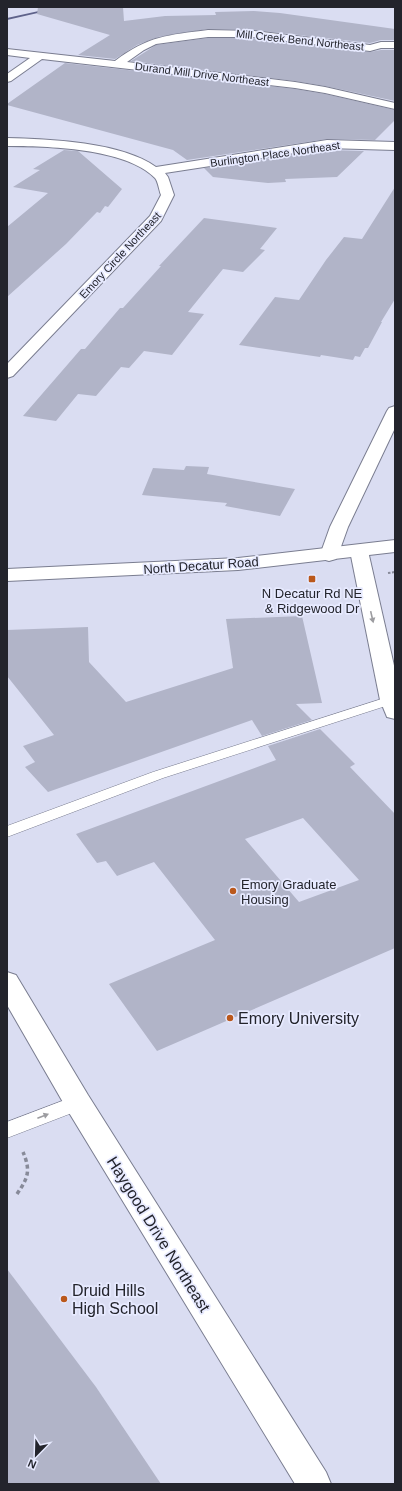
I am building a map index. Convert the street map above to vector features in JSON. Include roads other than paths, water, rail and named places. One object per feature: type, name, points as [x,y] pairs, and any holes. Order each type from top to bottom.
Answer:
[{"type":"street","name":"Mill Creek Bend Northeast","points":[[118,64],[140,48],[149,44],[180,36],[206,33],[257,34],[370,48],[381,45],[395,45]]},
{"type":"street","name":"Mill Creek Bend Northeast","points":[[370,48],[372,52],[395,55]]},
{"type":"street","name":"Durand Mill Drive Northeast","points":[[12,53],[303,86],[395,106]]},
{"type":"street","points":[[7,79],[40,56]]},
{"type":"street","name":"Emory Circle Northeast","points":[[7,142],[46,142],[99,149],[134,160],[155,171],[166,185],[168,191],[166,203],[162,210],[7,373]]},
{"type":"street","name":"Burlington Place Northeast","points":[[155,171],[327,144],[395,146]]},
{"type":"street","points":[[329,555],[339,527],[395,411]]},
{"type":"street","name":"North Decatur Road","points":[[7,575],[192,567],[329,555],[395,546]]},
{"type":"street","points":[[359,551],[393,706]]},
{"type":"street","name":"Haygood Drive Northeast","points":[[7,982],[78,1103],[314,1484]]},
{"type":"lane","points":[[7,832],[158,775],[393,706]]},
{"type":"lane","points":[[7,1130],[78,1103]]},
{"type":"waterway","points":[[7,19],[62,7]]},
{"type":"place","name":"N Decatur Rd NE & Ridgewood Dr","points":[[312,579]]},
{"type":"place","name":"Emory Graduate Housing","points":[[233,891]]},
{"type":"place","name":"Emory University","points":[[230,1018]]},
{"type":"place","name":"Druid Hills High School","points":[[64,1299]]}]
